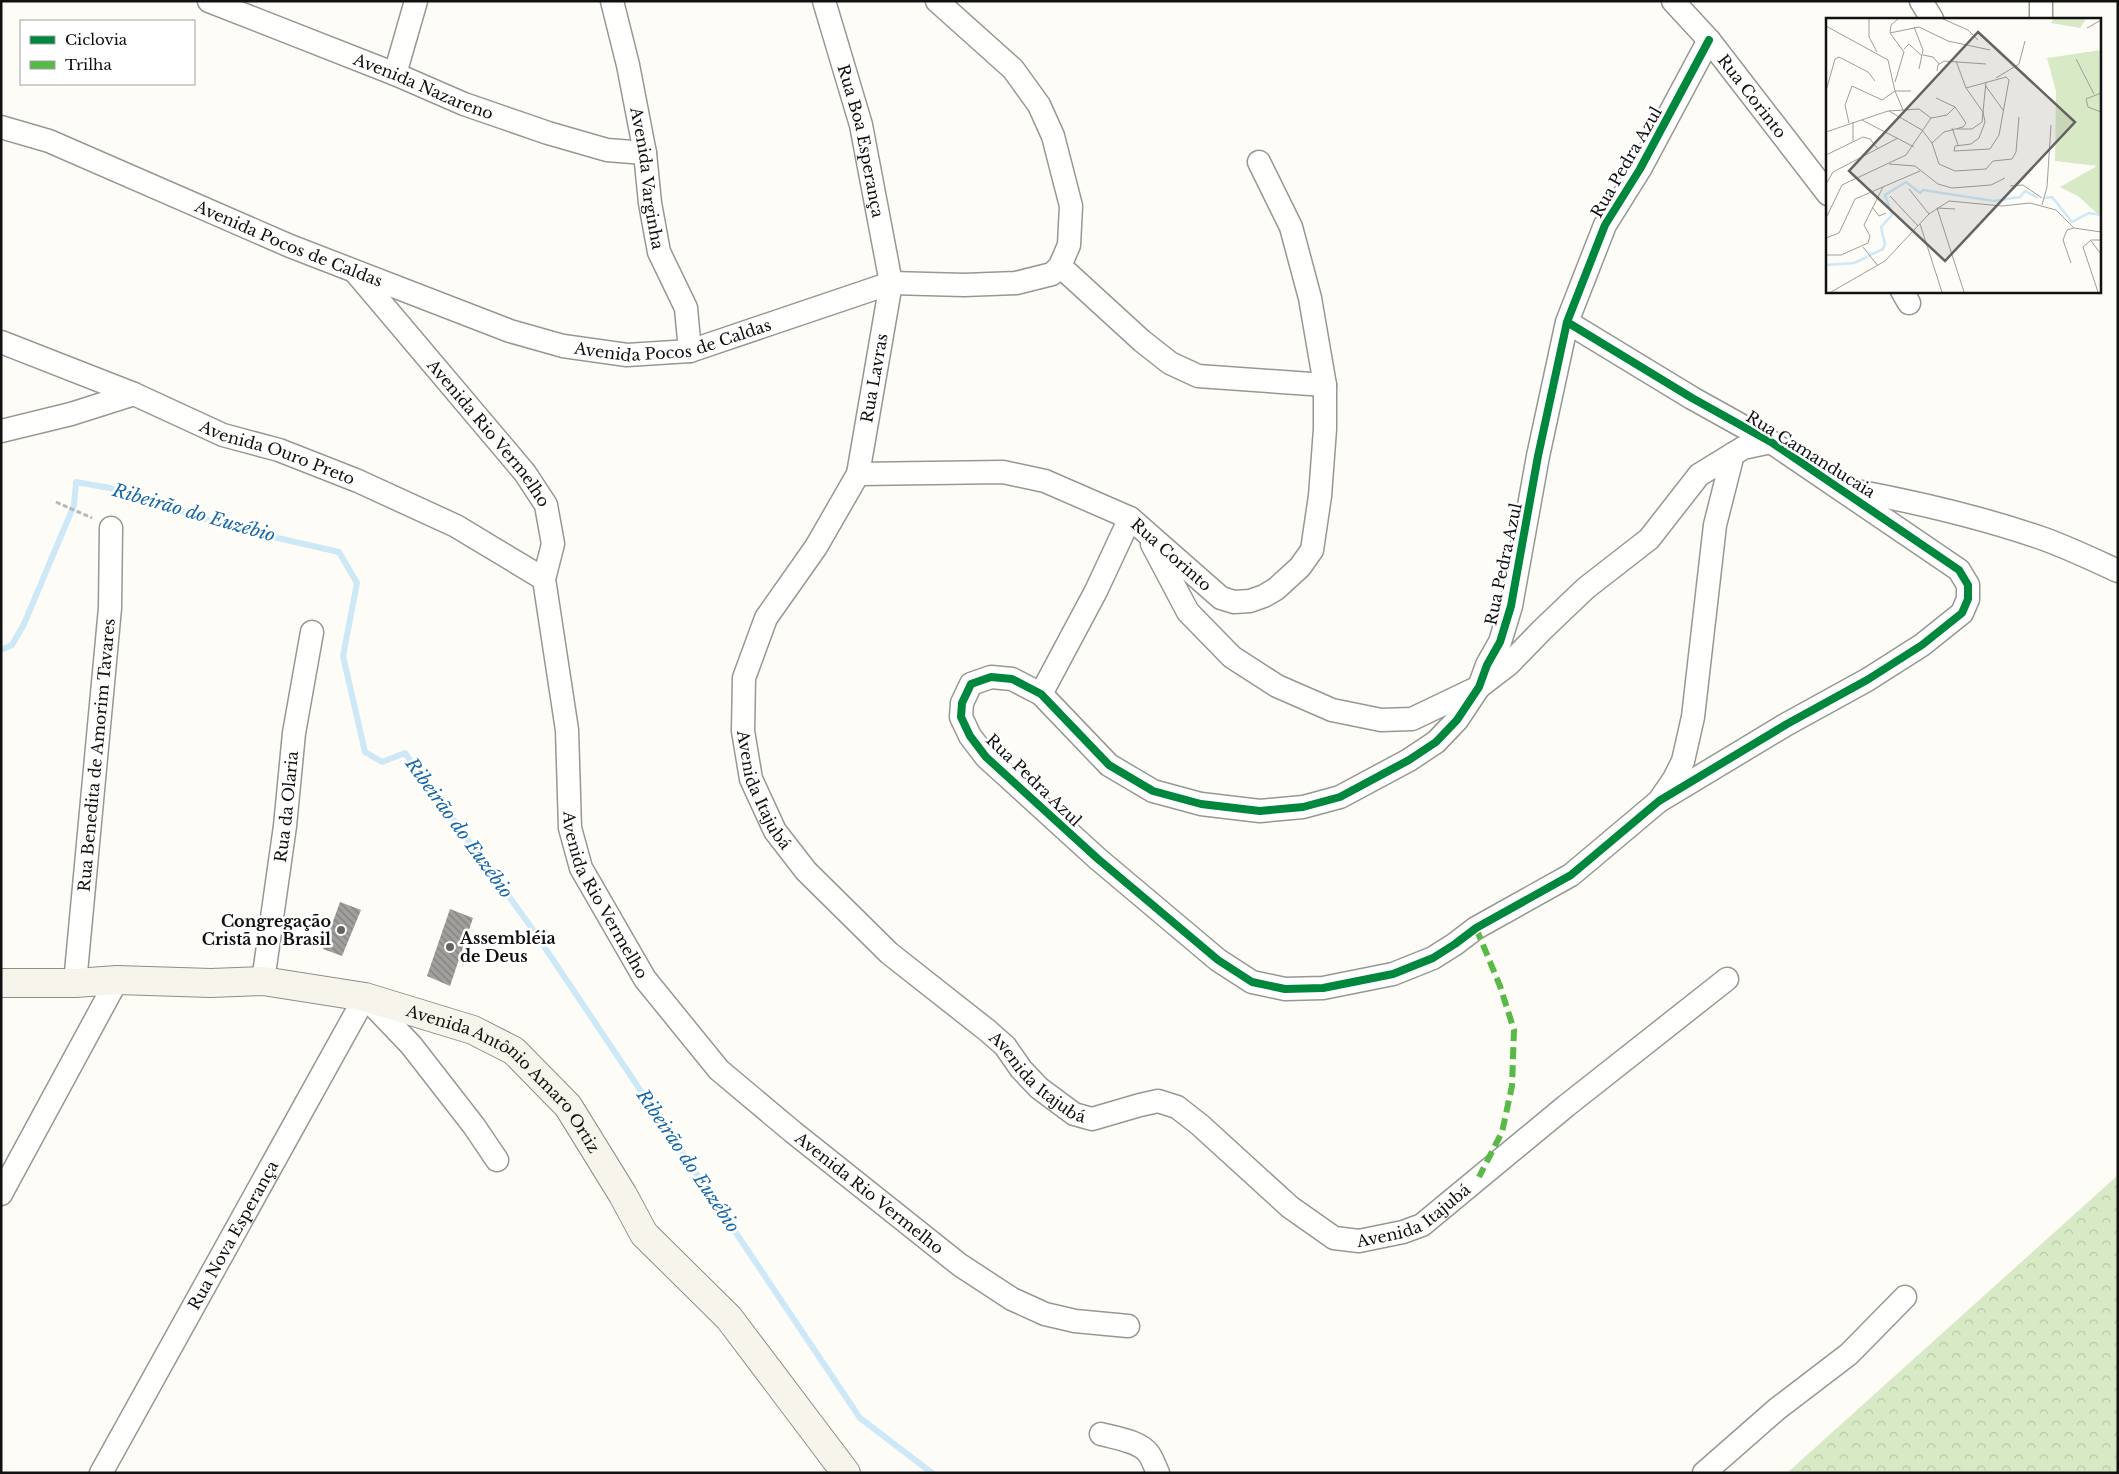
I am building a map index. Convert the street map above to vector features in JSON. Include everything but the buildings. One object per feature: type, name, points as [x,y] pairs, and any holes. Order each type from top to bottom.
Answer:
[{"type":"street","name":"Avenida Nazareno","points":[[209,1],[395,74],[464,104],[548,133],[607,150],[645,153]]},
{"type":"street","points":[[395,74],[416,1]]},
{"type":"street","name":"Avenida Varginha","points":[[612,1],[628,65],[645,153],[650,203],[659,252],[686,308],[690,351]]},
{"type":"street","name":"Rua Boa Esperança","points":[[824,1],[861,125],[891,283]]},
{"type":"street","points":[[937,1],[1013,69],[1039,105],[1053,136],[1071,206],[1069,245],[1060,266],[1142,341],[1170,363],[1198,376],[1325,385]]},
{"type":"street","name":"Rua Corinto","points":[[1674,1],[1709,40],[1826,191]]},
{"type":"street","points":[[1921,1],[1931,18]]},
{"type":"street","points":[[2041,1],[2041,18]]},
{"type":"street","name":"Rua Pedra Azul","points":[[1659,801],[1571,875],[1476,928],[1433,958],[1384,976],[1323,988],[1285,989],[1252,982],[1218,960],[1091,853],[986,757],[970,736],[961,717],[962,703],[971,684],[991,677],[1012,679],[1041,694],[1110,765],[1153,791],[1201,804],[1260,812],[1303,807],[1340,797],[1409,760],[1436,742],[1457,720],[1479,687],[1487,665],[1500,642],[1511,606],[1537,465],[1567,322],[1605,225],[1640,169],[1709,40]]},
{"type":"street","name":"Avenida Pocos de Caldas","points":[[1,127],[49,142],[355,272],[510,330],[563,346],[628,355],[690,351],[891,283],[964,285],[1016,283],[1052,274],[1060,266]]},
{"type":"street","name":"Rua Corinto","points":[[858,474],[1003,472],[1045,481],[1137,524],[1221,598],[1234,602],[1250,601],[1276,589],[1300,567],[1312,550],[1320,496],[1325,429],[1325,385],[1310,298],[1291,227],[1259,162]]},
{"type":"street","name":"Avenida Rio Vermelho","points":[[355,272],[525,473],[546,505],[553,544],[544,579],[567,730],[570,828],[581,868],[645,979],[719,1070],[793,1132],[960,1265],[1012,1299],[1045,1314],[1075,1321],[1128,1326]]},
{"type":"street","name":"Rua Lavras","points":[[858,474],[891,283]]},
{"type":"street","name":"Rua Camanducaia","points":[[1567,322],[1692,398],[1771,442],[1959,570],[1968,585],[1968,599],[1962,613],[1922,645],[1867,680],[1787,724],[1659,801]]},
{"type":"street","name":"Avenida Ouro Preto","points":[[1,342],[134,394],[223,435],[279,450],[358,481],[456,526],[544,579]]},
{"type":"street","points":[[1,431],[71,414],[134,394]]},
{"type":"street","points":[[1041,694],[1096,591],[1137,524],[1188,612],[1232,657],[1277,686],[1332,710],[1381,720],[1412,719],[1479,687],[1509,664],[1586,588],[1649,538],[1699,476],[1743,448],[1771,442]]},
{"type":"street","points":[[1659,801],[1674,779],[1683,761],[1693,717],[1715,525],[1733,454]]},
{"type":"street","name":"Avenida Itajubá","points":[[858,474],[816,547],[766,618],[744,678],[743,731],[751,779],[775,831],[806,871],[889,953],[988,1031],[1005,1046],[1021,1069],[1039,1088],[1074,1114],[1092,1119],[1140,1104],[1158,1101],[1177,1107],[1290,1207],[1315,1226],[1334,1238],[1359,1241],[1381,1237],[1422,1225],[1552,1118],[1727,979]]},
{"type":"street","name":"Rua Camanducaia","points":[[1840,488],[1925,504],[1989,522],[2045,539],[2118,571]]},
{"type":"street","name":"Rua Benedita de Amorim Tavares","points":[[75,983],[110,608],[111,528]]},
{"type":"street","name":"Rua da Olaria","points":[[263,981],[285,826],[294,733],[312,632]]},
{"type":"street","points":[[1,1194],[117,980]]},
{"type":"street","name":"Avenida Antônio Amaro Ortiz","points":[[1,983],[75,983],[117,980],[211,983],[263,981],[365,997],[473,1030],[514,1051],[568,1106],[623,1195],[644,1234],[729,1318],[846,1473]]},
{"type":"street","points":[[365,997],[411,1045],[474,1126],[497,1160]]},
{"type":"street","name":"Rua Nova Esperança","points":[[102,1473],[365,997]]},
{"type":"street","points":[[1704,1473],[1776,1410],[1849,1354],[1905,1298]]},
{"type":"street","points":[[1101,1434],[1127,1441],[1148,1452],[1158,1473]]},
{"type":"path","points":[[56,502],[89,516]]},
{"type":"green space","points":[[2118,1175],[2118,1473],[1787,1473]]},
{"type":"waterway","name":"Ribeirão do Euzébio","points":[[1,650],[12,645],[24,624],[74,505],[76,482],[110,488],[229,527],[339,552],[357,583],[343,656],[365,752],[382,762],[405,753],[531,927],[860,1418],[932,1473]]},
{"type":"marked path","points":[[1476,928],[1500,986],[1514,1030],[1512,1086],[1502,1132],[1479,1177]]},
{"type":"cycle path","points":[[1567,322],[1692,398],[1771,442],[1959,570],[1968,585],[1968,599],[1962,613],[1922,645],[1867,680],[1787,724],[1659,801],[1571,875],[1476,928],[1433,958],[1393,974],[1323,988],[1285,989],[1252,982],[1218,960],[1098,859],[986,757],[970,736],[961,717],[962,703],[971,684],[991,677],[1012,679],[1041,694],[1109,765],[1153,791],[1201,804],[1260,811],[1303,807],[1340,797],[1409,760],[1436,742],[1457,720],[1479,687],[1487,665],[1500,642],[1511,606],[1538,456],[1567,322],[1605,225],[1640,169],[1709,40]]},
{"type":"place","name":"Congregação Cristã no Brasil","points":[[341,930]]},
{"type":"place","name":"Assembléia de Deus","points":[[450,947]]}]
